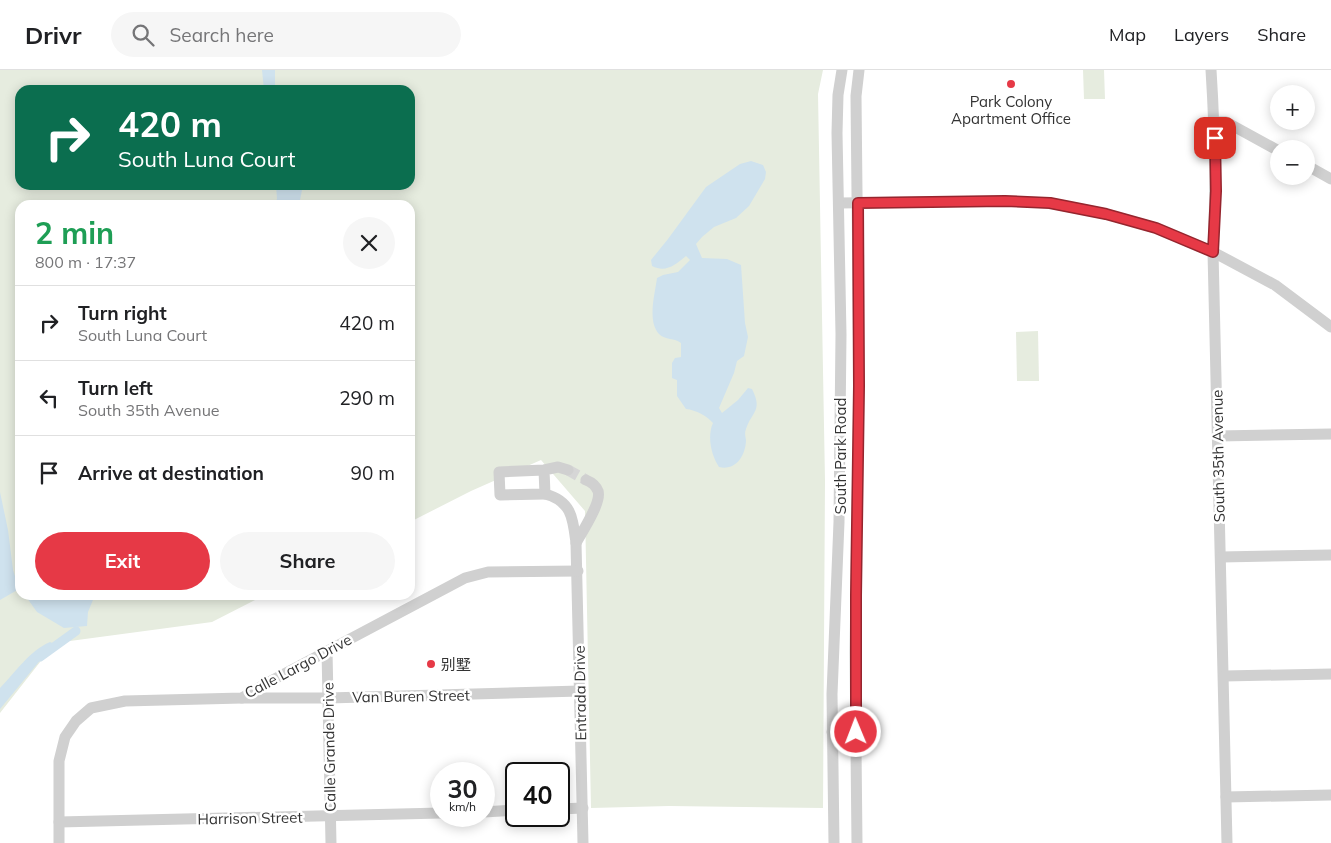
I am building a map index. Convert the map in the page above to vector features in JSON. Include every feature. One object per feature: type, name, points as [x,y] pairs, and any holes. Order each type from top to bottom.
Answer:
[{"type":"street","name":"South Park Road","points":[[834,843],[832,694],[839,502],[840,324],[837,133],[838,95],[842,70]]},
{"type":"street","name":"South Park Road","points":[[857,843],[855,643],[859,386],[856,96],[859,70]]},
{"type":"street","name":"South 35th Avenue","points":[[1211,70],[1216,191],[1213,252],[1227,843]]},
{"type":"street","points":[[1214,122],[1226,122],[1270,145]]},
{"type":"street","points":[[1315,170],[1331,179]]},
{"type":"street","points":[[839,203],[1005,201],[1050,203],[1106,214],[1148,226],[1213,252],[1275,285],[1331,328]]},
{"type":"street","points":[[1218,436],[1331,434]]},
{"type":"street","points":[[568,470],[558,466],[544,470],[499,472],[500,494],[545,494],[554,496],[563,502],[572,515],[592,515]]},
{"type":"street","points":[[544,470],[545,494]]},
{"type":"street","points":[[576,543],[598,500],[598,491],[591,482],[586,480]]},
{"type":"street","name":"Entrada Drive","points":[[572,515],[578,571],[584,843]]},
{"type":"street","points":[[1220,557],[1331,555]]},
{"type":"street","name":"Calle Largo Drive","points":[[59,843],[59,761],[65,737],[76,721],[91,708],[126,701],[242,698],[326,651],[465,578],[488,572],[578,571]]},
{"type":"street","name":"Calle Grande Drive","points":[[326,651],[331,843]]},
{"type":"street","points":[[1224,676],[1331,674]]},
{"type":"street","name":"Van Buren Street","points":[[242,698],[328,698],[580,691]]},
{"type":"street","points":[[832,732],[856,732]]},
{"type":"street","points":[[1226,797],[1331,795]]},
{"type":"street","points":[[570,809],[583,808]]},
{"type":"street","name":"Harrison Street","points":[[59,822],[430,813]]},
{"type":"shaded area","points":[[0,70],[823,70],[818,94],[825,481],[823,808],[669,806],[591,808],[585,511],[541,460],[471,491],[415,519],[415,200],[15,200],[15,600],[255,600],[212,622],[55,643],[0,713]]},
{"type":"shaded area","points":[[1083,70],[1104,70],[1105,99],[1084,99]]},
{"type":"shaded area","points":[[1038,331],[1039,381],[1017,381],[1016,332]]},
{"type":"water","points":[[262,70],[275,70],[275,85],[264,85]]},
{"type":"water","points":[[751,161],[763,165],[766,172],[765,179],[749,206],[736,218],[714,227],[696,244],[702,258],[727,259],[741,265],[745,323],[748,337],[744,356],[737,361],[719,408],[722,413],[738,400],[748,388],[752,389],[757,407],[745,431],[744,452],[738,462],[725,468],[719,467],[712,451],[710,434],[713,423],[701,414],[686,409],[677,396],[677,380],[672,378],[672,363],[675,358],[681,357],[681,343],[661,336],[655,329],[653,322],[657,278],[678,272],[690,260],[686,256],[674,265],[662,269],[652,266],[651,260],[706,187],[740,164]]},
{"type":"water","points":[[276,190],[302,190],[300,200],[277,199]]},
{"type":"water","points":[[0,492],[15,576],[15,591],[0,600]]},
{"type":"water","points":[[28,600],[93,600],[88,612],[87,626],[64,628],[37,612]]},
{"type":"water","points":[[50,642],[52,646],[0,709],[0,688],[29,656]]},
{"type":"waterway","points":[[40,657],[76,631]]},
{"type":"tunnel","points":[[568,470],[586,480]]},
{"type":"place","name":"Park Colony Apartment Office","points":[[1011,84]]},
{"type":"place","name":"别墅","points":[[431,664]]},
{"type":"route","points":[[856,732],[855,652],[859,386],[858,203],[1005,201],[1050,203],[1106,214],[1156,228],[1213,252],[1216,191],[1215,138]]}]
